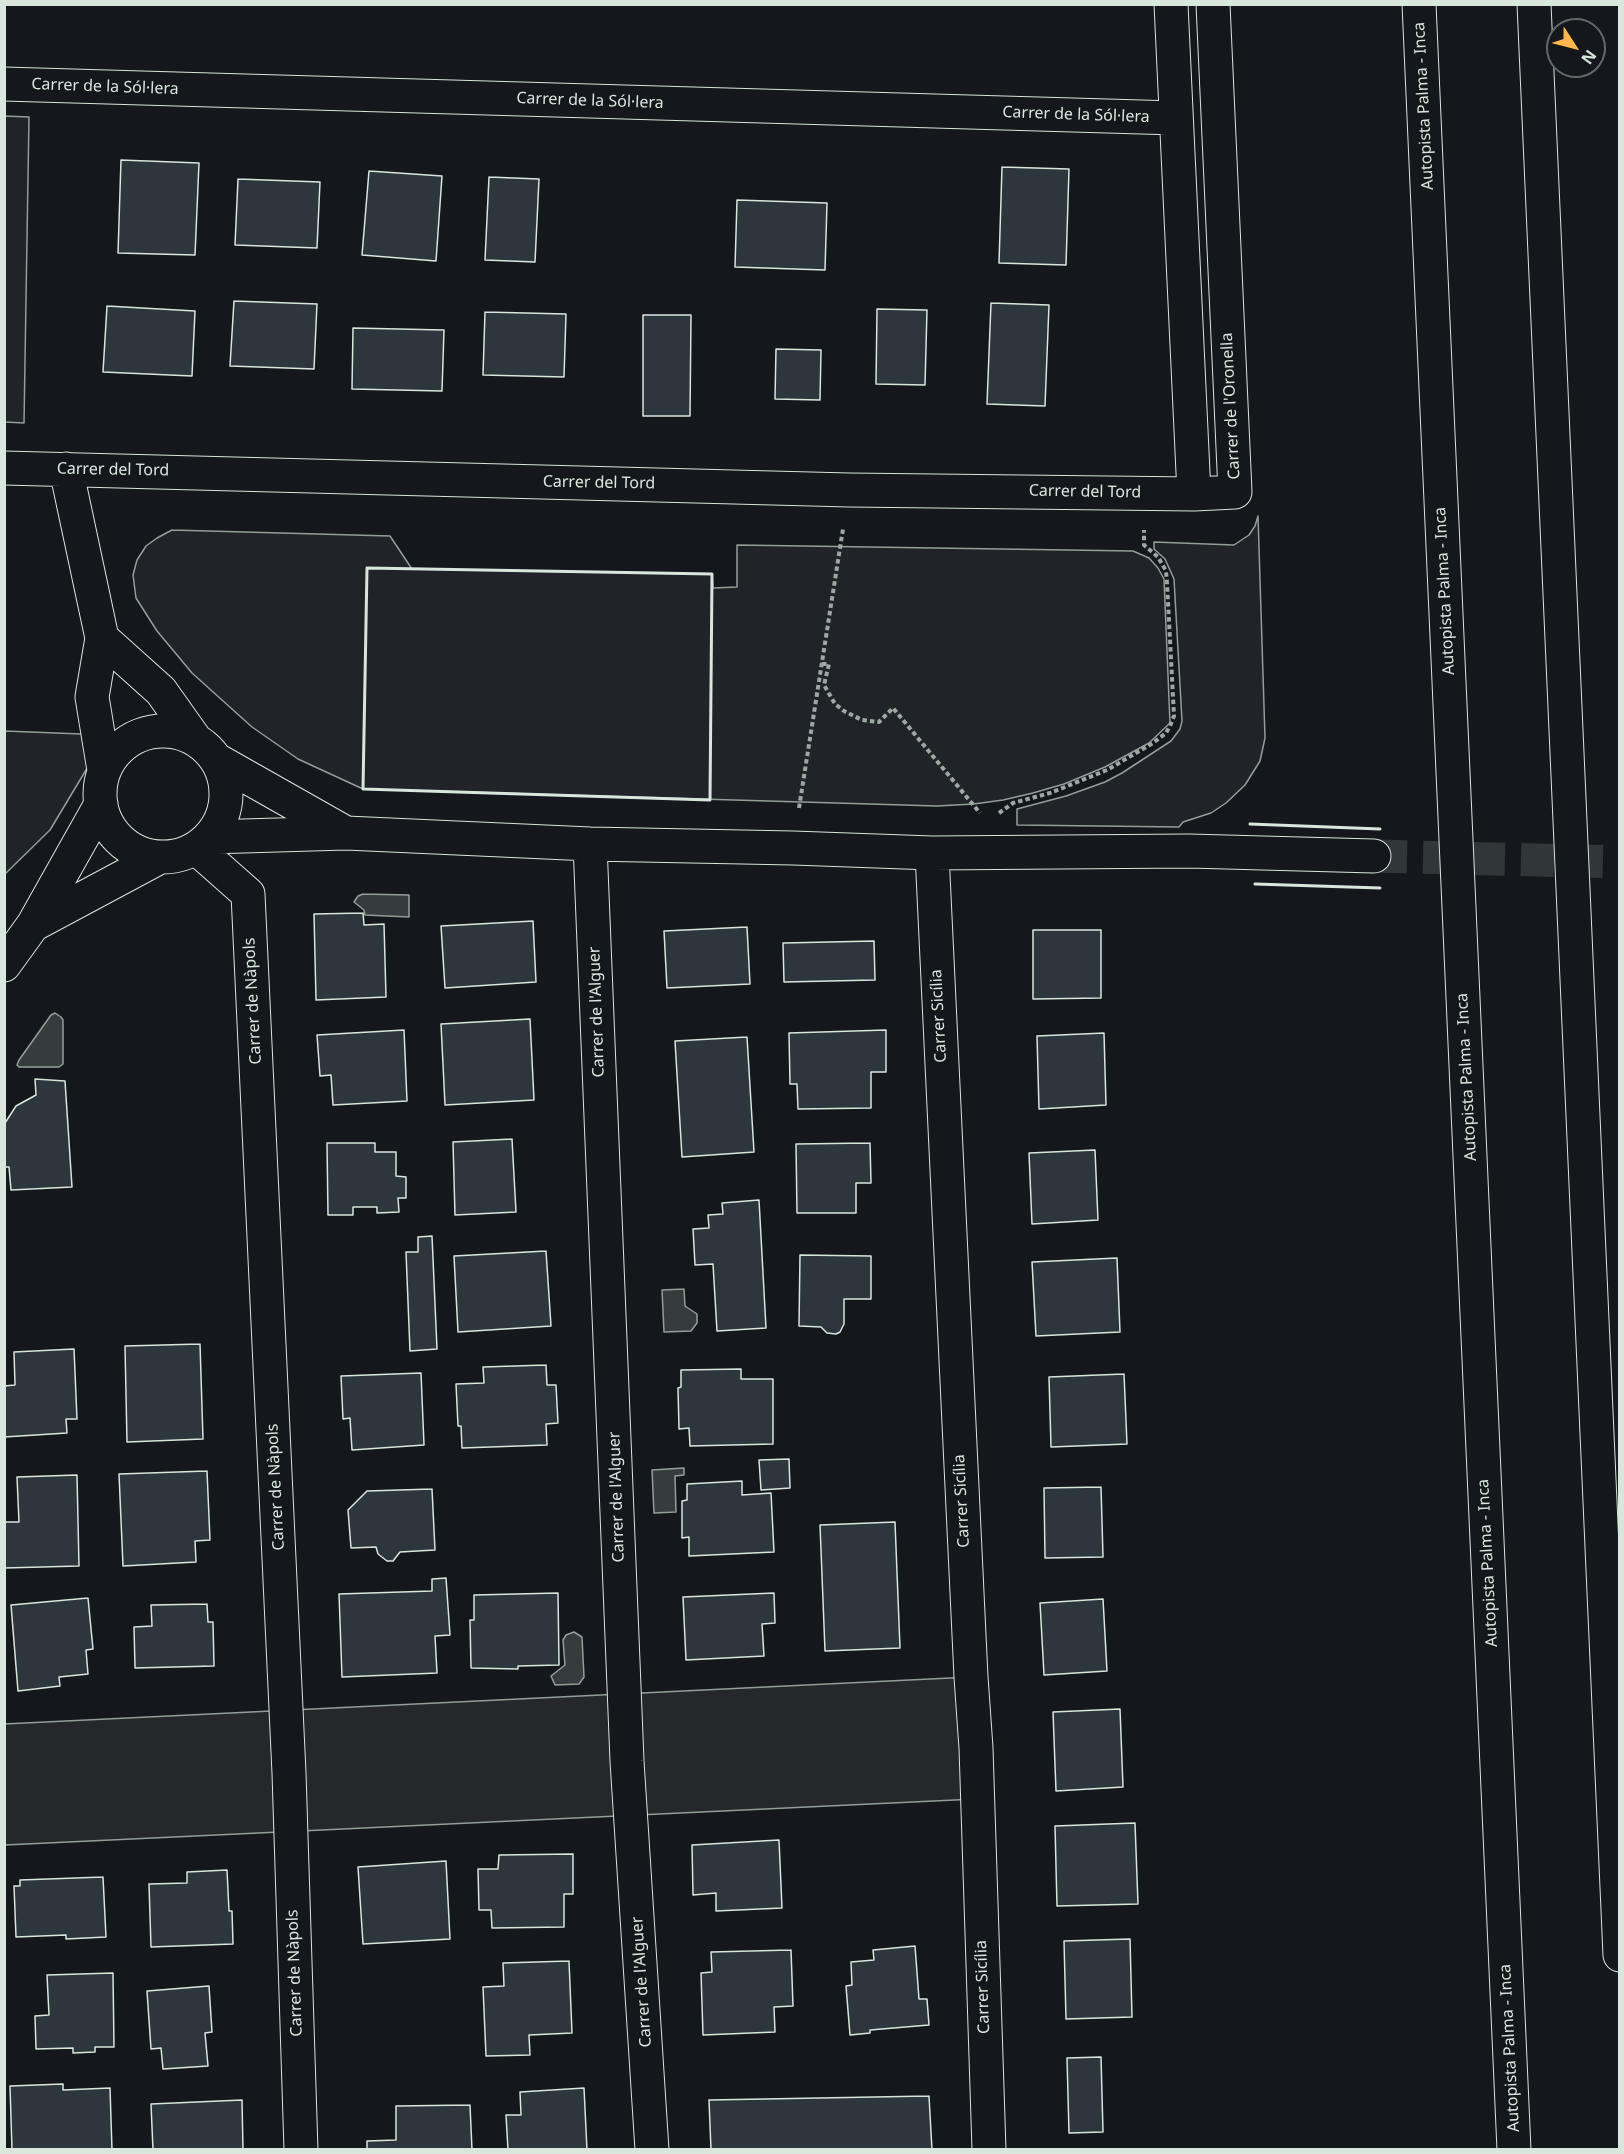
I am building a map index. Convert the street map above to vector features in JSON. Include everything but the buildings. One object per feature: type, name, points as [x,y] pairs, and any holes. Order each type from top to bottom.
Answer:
[{"type":"main road","points":[[1171,4],[1194,494]]},
{"type":"main road","name":"Carrer de l'Oronella","points":[[1194,494],[1235,492],[1213,4]]},
{"type":"main road","name":"Autopista Palma - Inca","points":[[1419,4],[1514,2150]]},
{"type":"main road","points":[[1534,4],[1620,1955]]},
{"type":"main road","name":"Carrer de la Sól·lera","points":[[4,84],[1176,118]]},
{"type":"main road","name":"Carrer del Tord","points":[[4,468],[849,490],[1194,494]]},
{"type":"main road","points":[[66,469],[102,638],[92,697],[104,770]]},
{"type":"main road","points":[[102,638],[161,691],[206,750],[224,775],[227,791],[220,823],[202,843],[178,855],[160,857],[143,854],[128,846],[115,835],[106,820],[101,804],[100,788],[104,770],[113,755],[126,742],[142,734],[160,731],[178,732],[206,750],[346,833]]},
{"type":"main road","points":[[4,965],[33,925],[101,804]]},
{"type":"main road","points":[[202,843],[346,833],[590,844],[932,853],[1189,852],[1374,856]]},
{"type":"main road","name":"Carrer de Nàpols","points":[[202,843],[248,894],[289,1773],[301,2150]]},
{"type":"main road","name":"Carrer de l'Alguer","points":[[590,844],[627,1761],[652,2150]]},
{"type":"main road","name":"Carrer Sicília","points":[[932,853],[976,1748],[989,2150]]},
{"type":"main road","points":[[33,925],[160,857]]},
{"type":"path","points":[[799,808],[849,490]]},
{"type":"path","points":[[997,814],[1013,803],[1050,793],[1107,770],[1154,743],[1166,733],[1170,726],[1174,716],[1166,571],[1158,557],[1144,545],[1142,493]]},
{"type":"path","points":[[822,664],[829,664],[824,685],[836,704],[862,720],[879,722],[893,708],[981,814],[989,814]]},
{"type":"shaded area","points":[[4,116],[29,117],[24,423],[5,422]]},
{"type":"shaded area","points":[[1258,516],[1265,738],[1260,761],[1245,785],[1226,803],[1211,813],[1183,822],[1179,827],[1017,825],[1017,809],[1066,796],[1105,782],[1171,741],[1180,729],[1182,721],[1174,579],[1165,559],[1154,549],[1154,542],[1234,545],[1249,535]]},
{"type":"shaded area","points":[[172,530],[390,536],[412,569],[712,574],[713,588],[737,587],[737,545],[1133,551],[1149,558],[1164,579],[1170,723],[1149,743],[1105,767],[1064,784],[1003,800],[974,804],[937,806],[363,789],[298,759],[252,727],[192,673],[157,631],[136,598],[133,575],[137,560],[146,546]]},
{"type":"shaded area","points":[[5,731],[107,735],[50,830],[5,874]]},
{"type":"shaded area","points":[[363,894],[409,895],[409,917],[365,915],[364,910],[354,902],[358,896]]},
{"type":"shaded area","points":[[55,1013],[63,1020],[63,1064],[59,1067],[19,1067],[17,1065],[19,1060],[51,1015]]},
{"type":"shaded area","points":[[684,1289],[685,1306],[697,1314],[697,1323],[691,1331],[664,1332],[662,1290]]},
{"type":"shaded area","points":[[684,1468],[684,1475],[675,1476],[676,1512],[654,1513],[652,1470]]},
{"type":"shaded area","points":[[574,1632],[582,1637],[584,1677],[579,1684],[555,1685],[551,1676],[565,1665],[563,1640],[566,1635]]},
{"type":"shaded area","points":[[971,1677],[976,1799],[5,1845],[4,1724]]},
{"type":"tunnel","points":[[1374,856],[1620,862]]},
{"type":"wall","points":[[367,568],[712,574],[710,800],[363,789],[367,568]]},
{"type":"wall","points":[[1250,824],[1380,829]]},
{"type":"wall","points":[[1255,884],[1380,888]]}]
